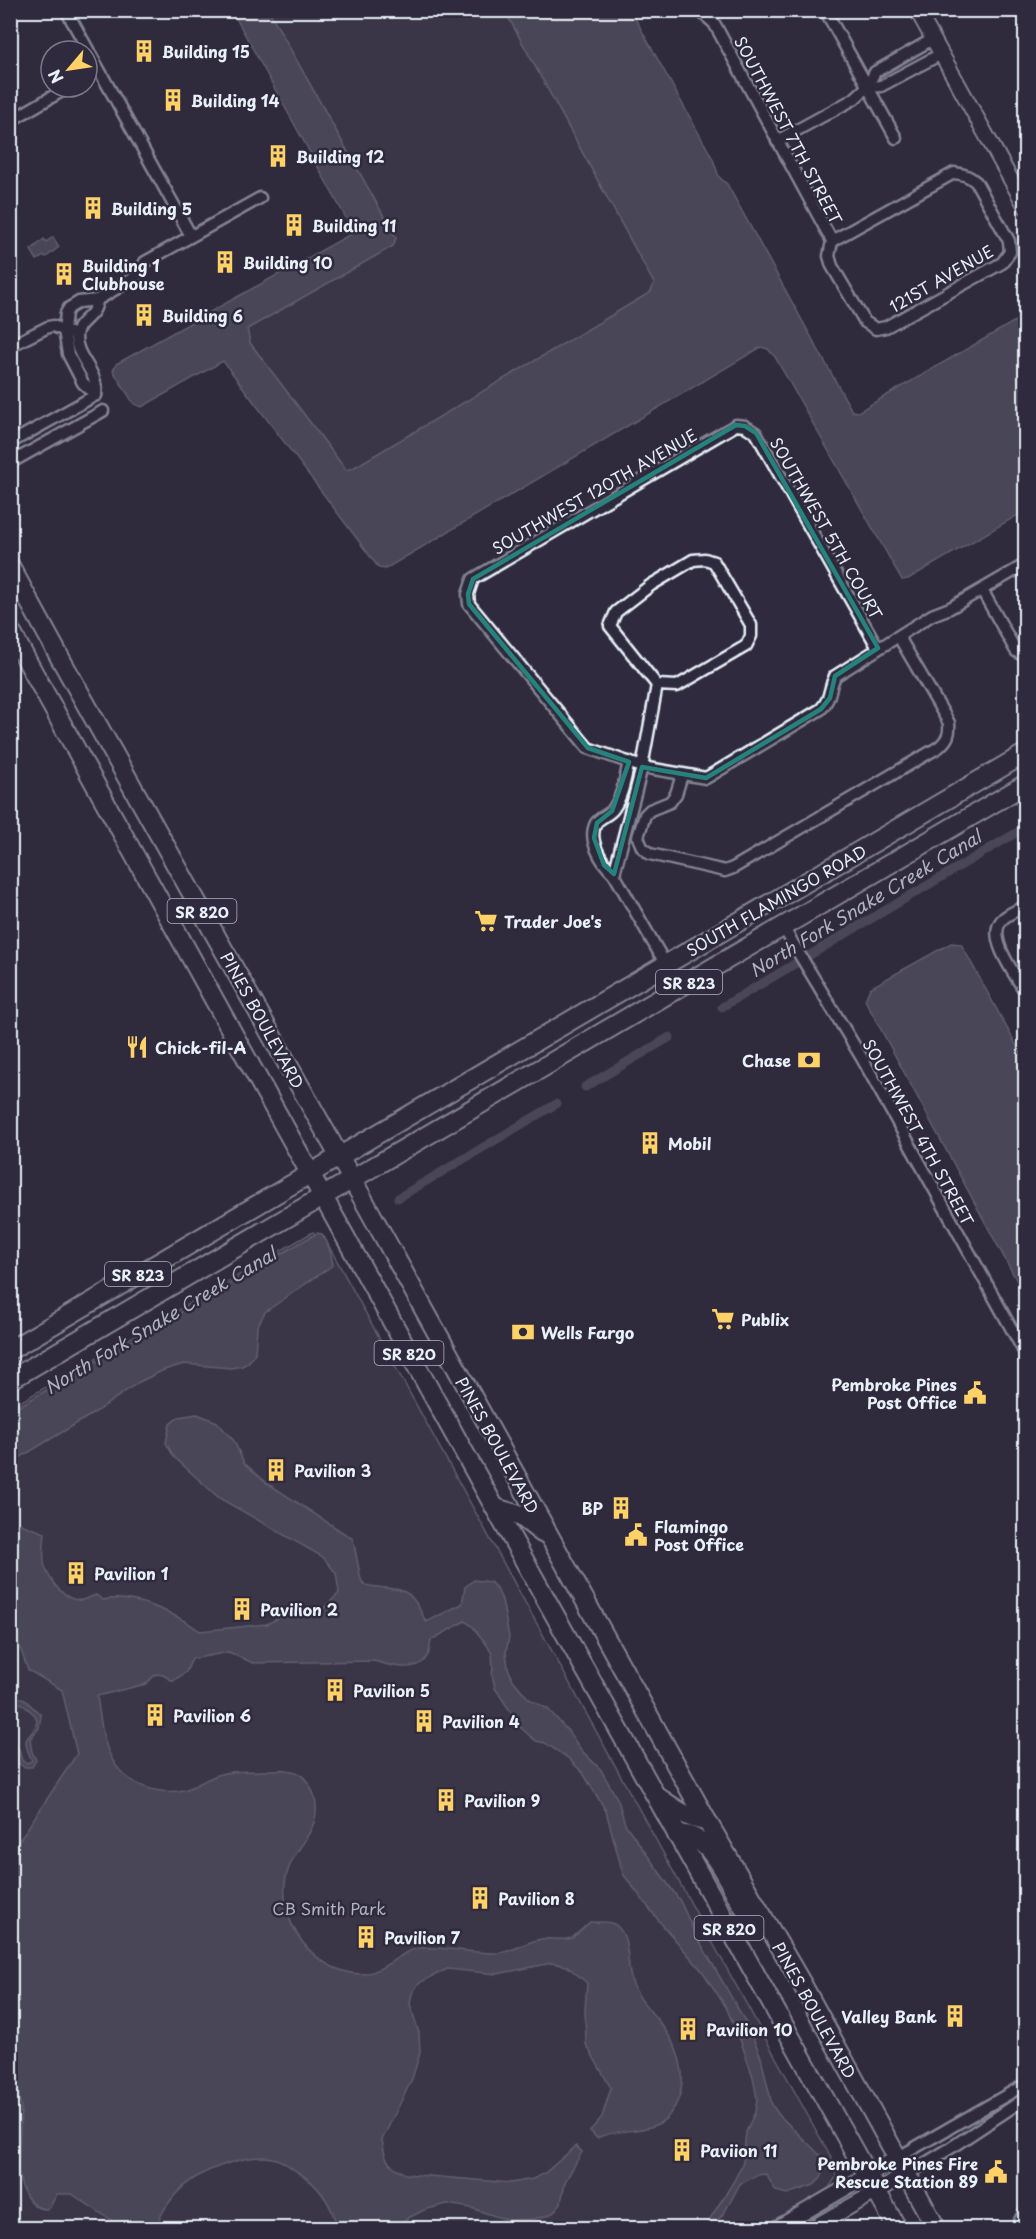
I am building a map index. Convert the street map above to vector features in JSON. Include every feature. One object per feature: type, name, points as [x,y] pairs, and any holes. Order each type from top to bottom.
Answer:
[{"type":"highway","name":"PINES BOULEVARD","points":[[10,566],[353,1180],[550,1540],[936,2229]]},
{"type":"highway","name":"PINES BOULEVARD","points":[[10,630],[897,2229]]},
{"type":"highway","name":"SOUTH FLAMINGO ROAD","points":[[339,1156],[1026,753]]},
{"type":"highway","name":"SOUTH FLAMINGO ROAD","points":[[353,1180],[1026,784]]},
{"type":"highway","points":[[552,1062],[573,1036],[659,987],[667,975],[666,964]]},
{"type":"highway","name":"SR 823","points":[[10,1350],[339,1156]]},
{"type":"highway","name":"SR 823","points":[[10,1380],[353,1180]]},
{"type":"highway","points":[[495,1508],[519,1515],[550,1540]]},
{"type":"highway","points":[[654,1794],[682,1814],[695,1820],[707,1821]]},
{"type":"highway","points":[[677,1835],[684,1834],[704,1844],[719,1864],[746,1910],[762,1915]]},
{"type":"street","points":[[66,10],[81,39]]},
{"type":"street","name":"SOUTHWEST 7TH STREET","points":[[699,10],[714,23],[832,241],[829,256],[832,266],[865,322],[876,329]]},
{"type":"street","points":[[825,10],[896,138]]},
{"type":"street","points":[[917,10],[1026,207]]},
{"type":"street","points":[[777,141],[854,99],[867,87],[874,72],[933,39]]},
{"type":"street","points":[[867,87],[881,86],[941,54]]},
{"type":"street","points":[[99,72],[190,236]]},
{"type":"street","points":[[10,121],[48,99]]},
{"type":"street","name":"121ST AVENUE","points":[[832,241],[954,173],[970,177],[976,182],[1009,241],[1010,252],[1002,263],[886,327],[876,329]]},
{"type":"street","points":[[96,395],[83,383],[68,354],[64,330],[66,313],[69,308],[78,302],[97,300],[139,274],[144,262],[260,198]]},
{"type":"street","points":[[96,395],[97,384],[78,350],[76,336],[80,326],[94,313],[97,300]]},
{"type":"street","points":[[10,346],[53,326],[76,336]]},
{"type":"street","points":[[10,443],[96,395]]},
{"type":"street","points":[[10,463],[103,411]]},
{"type":"street","name":"SOUTHWEST 120TH AVENUE","points":[[629,762],[588,748],[469,604],[468,594],[473,579],[736,425],[745,426]]},
{"type":"street","name":"SOUTHWEST 5TH COURT","points":[[745,426],[756,433],[878,648]]},
{"type":"street","points":[[614,874],[642,767],[657,685],[610,626],[616,612],[651,585],[693,560],[705,559],[714,562],[751,625],[751,636],[746,646],[677,686],[657,685]]},
{"type":"street","points":[[666,964],[614,874],[604,865],[594,838],[594,829],[603,816],[612,811],[617,803],[629,762],[642,767],[706,778],[821,709],[830,698],[830,686],[835,676],[932,615],[982,590],[1026,564]]},
{"type":"street","points":[[982,590],[1016,651],[1024,657]]},
{"type":"street","points":[[682,775],[676,794],[670,802],[650,810],[645,815],[638,837],[642,847],[650,854],[724,871],[733,868],[939,747],[950,733],[949,723],[899,637]]},
{"type":"street","points":[[1026,906],[1002,920],[997,930],[998,944],[1026,993]]},
{"type":"street","name":"SOUTHWEST 4TH STREET","points":[[783,927],[863,1060],[1026,1355]]},
{"type":"street","points":[[812,2229],[872,2183],[897,2158],[1026,2084]]},
{"type":"street","points":[[777,2229],[872,2183],[906,2175],[1026,2098]]},
{"type":"street","points":[[1016,2229],[1026,2210]]},
{"type":"highlighted area","points":[[736,425],[745,426],[756,433],[878,648],[835,676],[830,698],[821,709],[706,778],[642,767],[614,874],[604,865],[594,838],[597,823],[612,811],[629,762],[588,748],[469,604],[468,594],[473,579]]},
{"type":"green space","points":[[269,11],[505,11],[654,283],[651,292],[353,469],[346,470],[250,343],[247,329],[393,246],[396,238]]},
{"type":"green space","name":"CB Smith Park","points":[[313,1232],[326,1241],[834,2163],[836,2177],[829,2188],[760,2228],[11,2228],[10,1408]]},
{"type":"water","points":[[232,11],[269,11],[396,238],[393,246],[247,329],[250,343],[346,470],[353,468],[651,292],[654,283],[505,11],[631,11],[713,159],[719,177],[727,184],[852,411],[858,412],[1025,317],[1025,511],[908,579],[902,580],[775,357],[768,349],[761,347],[385,569],[379,568],[223,361],[142,407],[134,404],[113,371],[116,364],[351,234],[352,229]]},
{"type":"water","points":[[53,237],[59,247],[46,257],[37,260],[31,250],[44,239],[46,242]]},
{"type":"water","points":[[951,943],[961,944],[1025,1061],[1025,1296],[865,1000],[870,988]]},
{"type":"water","points":[[317,1233],[322,1234],[326,1241],[333,1265],[265,1312],[257,1327],[255,1353],[248,1363],[231,1368],[184,1364],[164,1370],[139,1382],[94,1413],[11,1463],[11,1411]]},
{"type":"water","points":[[197,1414],[217,1422],[234,1441],[244,1463],[267,1483],[353,1539],[361,1580],[365,1585],[396,1589],[409,1594],[426,1622],[462,1604],[465,1587],[474,1580],[490,1582],[497,1589],[502,1600],[509,1637],[506,1652],[508,1668],[513,1680],[529,1699],[548,1709],[581,1750],[601,1770],[618,1800],[625,1824],[680,1901],[695,1933],[750,2030],[761,2057],[772,2105],[779,2115],[820,2155],[823,2172],[814,2185],[787,2194],[776,2191],[766,2174],[757,2175],[740,2184],[724,2213],[711,2228],[701,2228],[706,2225],[734,2181],[743,2162],[746,2132],[755,2112],[757,2099],[753,2077],[741,2042],[726,2007],[703,1972],[659,1921],[623,1874],[606,1811],[583,1773],[569,1759],[545,1743],[536,1741],[521,1728],[495,1688],[492,1675],[492,1654],[473,1627],[465,1621],[431,1640],[429,1653],[424,1661],[411,1667],[374,1661],[253,1663],[229,1652],[192,1659],[186,1672],[173,1681],[156,1674],[146,1684],[97,1696],[105,1743],[117,1766],[132,1781],[163,1791],[184,1790],[216,1775],[231,1772],[285,1770],[294,1771],[303,1777],[310,1785],[314,1795],[315,1818],[312,1828],[289,1866],[285,1894],[287,1911],[293,1927],[313,1954],[342,1971],[368,1973],[414,1949],[440,1948],[498,1953],[541,1939],[572,1938],[590,1922],[614,1924],[624,1938],[630,1975],[635,1989],[670,2037],[679,2060],[682,2071],[680,2094],[669,2115],[655,2125],[597,2138],[590,2131],[602,2117],[611,2088],[586,2044],[587,1983],[567,1966],[552,1963],[497,1974],[447,1969],[419,1983],[412,1993],[410,2004],[419,2033],[420,2053],[412,2079],[382,2140],[385,2156],[390,2164],[405,2174],[511,2183],[533,2179],[545,2173],[576,2146],[582,2152],[565,2182],[561,2203],[553,2213],[533,2219],[507,2220],[471,2208],[447,2204],[424,2210],[389,2228],[337,2228],[328,2202],[311,2182],[282,2161],[262,2157],[225,2164],[191,2181],[170,2201],[155,2228],[123,2228],[72,2194],[57,2194],[50,2207],[46,2209],[30,2201],[23,2189],[18,2170],[21,2107],[17,2088],[11,2076],[11,1853],[77,1754],[62,1690],[28,1670],[14,1631],[11,1629],[11,1532],[18,1523],[45,1533],[43,1554],[45,1567],[54,1584],[70,1598],[82,1600],[96,1595],[103,1600],[141,1602],[179,1618],[200,1631],[267,1624],[298,1608],[323,1609],[339,1593],[336,1573],[323,1557],[219,1498],[174,1457],[166,1443],[170,1424],[179,1417]]},
{"type":"water","points":[[23,1698],[41,1715],[39,1728],[30,1739],[36,1760],[32,1767],[24,1767],[11,1758],[11,1753],[14,1756],[15,1754],[11,1750],[11,1743],[19,1749],[22,1761],[26,1763],[32,1761],[26,1741],[37,1722],[35,1715],[21,1703],[15,1704],[11,1709],[11,1700]]},
{"type":"waterway","name":"North Fork Snake Creek Canal","points":[[722,1007],[1026,827]]},
{"type":"waterway","name":"North Fork Snake Creek Canal","points":[[585,1087],[670,1037]]},
{"type":"waterway","name":"North Fork Snake Creek Canal","points":[[398,1198],[556,1104]]},
{"type":"place","name":"Building 15","points":[[144,51]]},
{"type":"place","name":"Building 14","points":[[173,100]]},
{"type":"place","name":"Building 12","points":[[278,156]]},
{"type":"place","name":"Building 5","points":[[93,208]]},
{"type":"place","name":"Building 11","points":[[294,225]]},
{"type":"place","name":"Building 10","points":[[225,262]]},
{"type":"place","name":"Building 1 Clubhouse","points":[[64,274]]},
{"type":"place","name":"Building 6","points":[[144,315]]},
{"type":"place","name":"Trader Joe's","points":[[486,921]]},
{"type":"place","name":"Chick-fil-A","points":[[137,1047]]},
{"type":"place","name":"Chase","points":[[809,1060]]},
{"type":"place","name":"Mobil","points":[[650,1143]]},
{"type":"place","name":"Publix","points":[[723,1319]]},
{"type":"place","name":"Wells Fargo","points":[[523,1332]]},
{"type":"place","name":"Pembroke Pines Post Office","points":[[975,1393]]},
{"type":"place","name":"Pavilion 3","points":[[276,1470]]},
{"type":"place","name":"BP","points":[[621,1508]]},
{"type":"place","name":"Flamingo Post Office","points":[[636,1535]]},
{"type":"place","name":"Pavilion 1","points":[[76,1573]]},
{"type":"place","name":"Pavilion 2","points":[[242,1609]]},
{"type":"place","name":"Pavilion 5","points":[[335,1690]]},
{"type":"place","name":"Pavilion 6","points":[[155,1715]]},
{"type":"place","name":"Pavilion 4","points":[[424,1721]]},
{"type":"place","name":"Pavilion 9","points":[[446,1800]]},
{"type":"place","name":"Pavilion 8","points":[[480,1898]]},
{"type":"place","name":"Pavilion 7","points":[[366,1937]]},
{"type":"place","name":"Valley Bank","points":[[955,2016]]},
{"type":"place","name":"Pavilion 10","points":[[688,2029]]},
{"type":"place","name":"Paviion 11","points":[[682,2150]]},
{"type":"place","name":"Pembroke Pines Fire Rescue Station 89","points":[[996,2172]]}]
